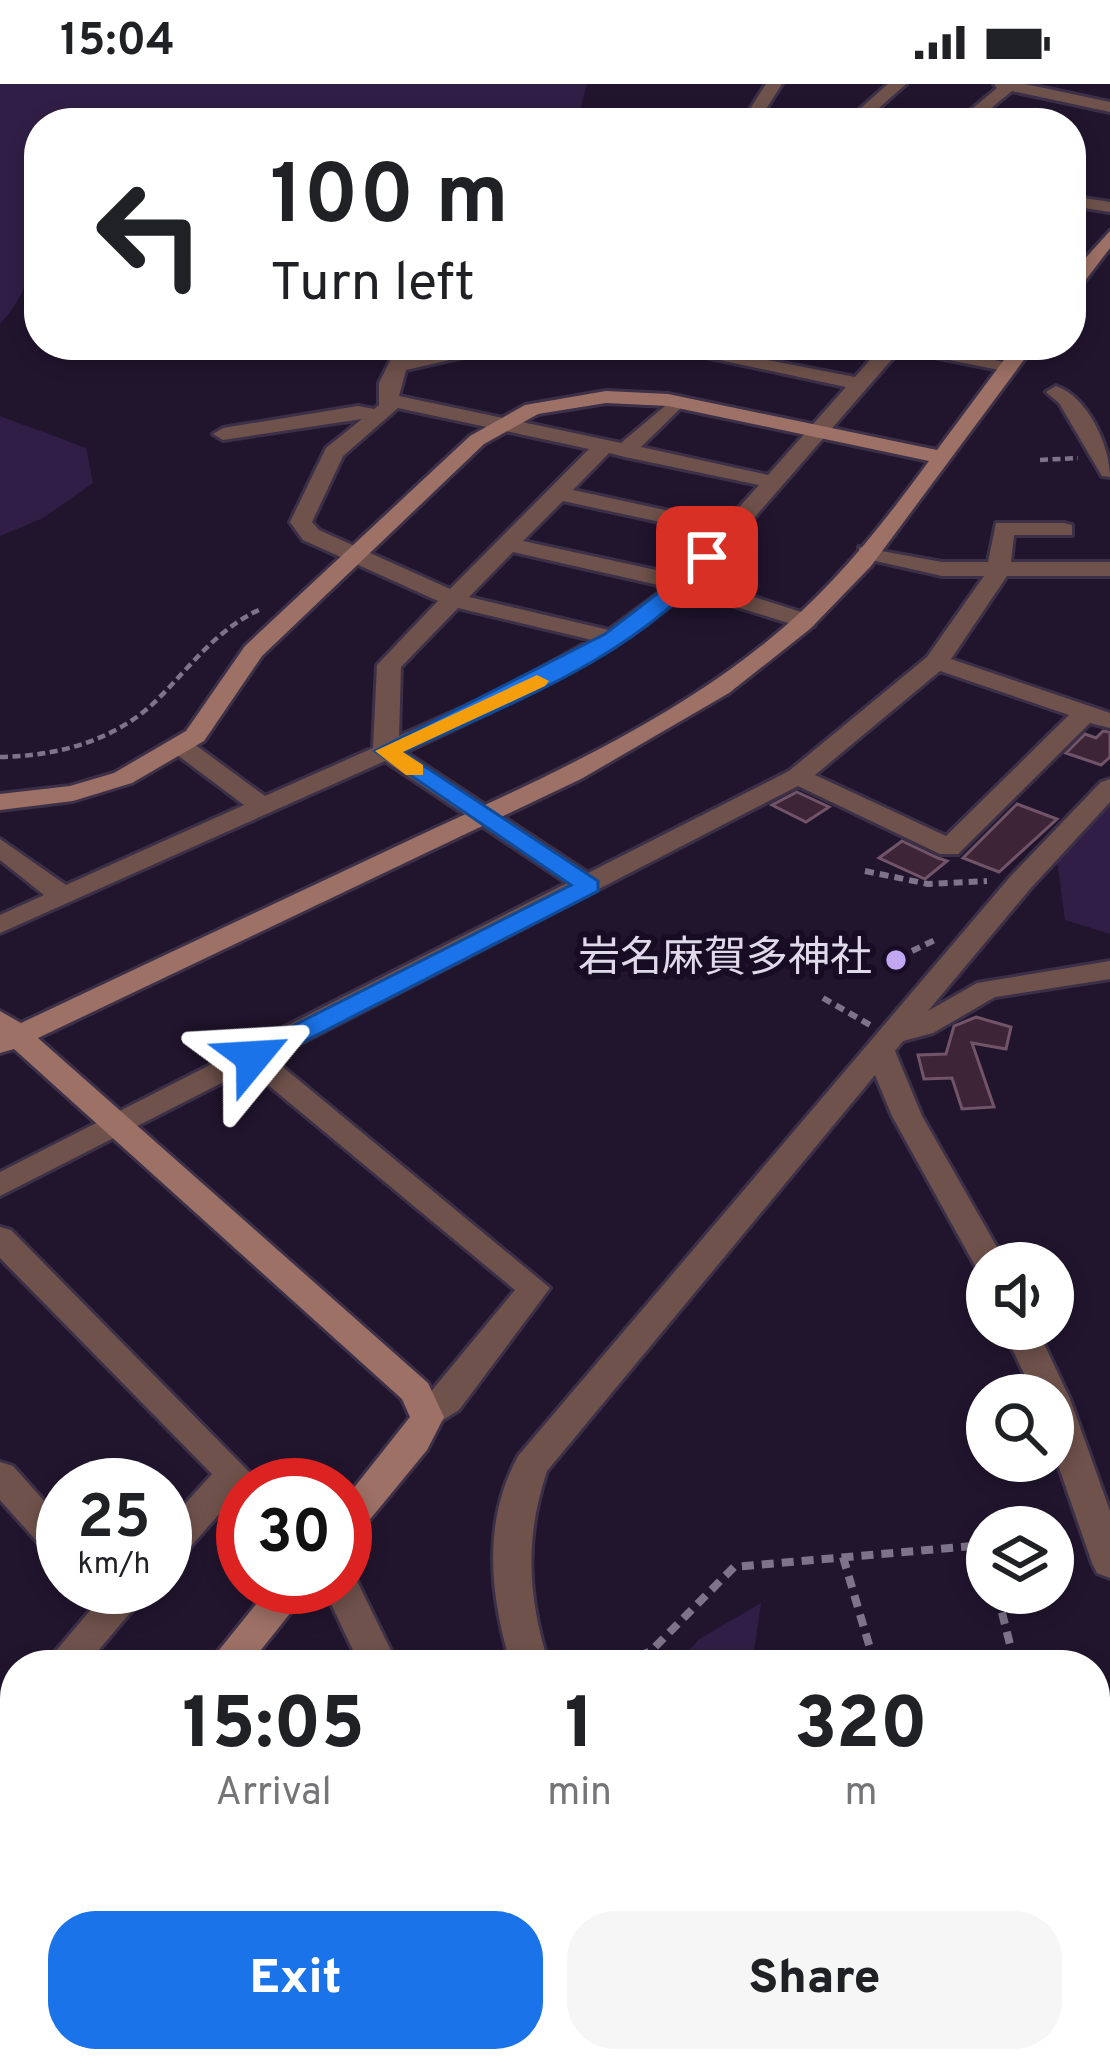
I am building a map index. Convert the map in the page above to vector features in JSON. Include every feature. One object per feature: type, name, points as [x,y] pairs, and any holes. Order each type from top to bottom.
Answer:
[{"type":"street","points":[[870,108],[898,84]]},
{"type":"street","points":[[980,108],[1007,84],[1103,105]]},
{"type":"street","points":[[1086,267],[1110,236]]},
{"type":"street","points":[[400,360],[383,408],[334,453],[301,523],[311,535],[454,599],[613,638]]},
{"type":"street","points":[[737,360],[860,384]]},
{"type":"street","points":[[0,925],[507,697],[613,638],[684,583],[881,360]]},
{"type":"street","points":[[427,1417],[416,1391],[118,1125],[6,1033],[483,816],[658,729],[806,621],[867,552],[1013,360]]},
{"type":"street","points":[[1055,392],[1067,399],[1110,470]]},
{"type":"street","points":[[0,802],[73,794],[106,783],[195,736],[240,665],[500,424],[532,409],[576,400],[676,402],[939,457]]},
{"type":"street","points":[[386,751],[389,665],[558,493],[676,402]]},
{"type":"street","points":[[223,434],[383,408],[500,424],[773,482]]},
{"type":"street","points":[[558,493],[730,531]]},
{"type":"street","points":[[0,1185],[798,776],[937,662],[966,626],[999,569],[1004,528],[1064,530]]},
{"type":"street","points":[[507,544],[684,583],[806,621]]},
{"type":"street","points":[[867,552],[942,569],[1110,569]]},
{"type":"street","points":[[798,776],[949,848],[1098,717],[937,662]]},
{"type":"street","points":[[181,746],[263,807]]},
{"type":"street","points":[[386,751],[589,886]]},
{"type":"street","points":[[525,1650],[509,1601],[512,1536],[531,1466],[1020,883],[1110,787]]},
{"type":"street","points":[[0,847],[63,896]]},
{"type":"street","points":[[891,1040],[987,989],[1110,970]]},
{"type":"street","points":[[891,1040],[907,1116],[978,1242]]},
{"type":"street","points":[[253,1057],[534,1288],[372,1492]]},
{"type":"street","points":[[0,1238],[216,1458]]},
{"type":"street","points":[[1074,1460],[1110,1563]]},
{"type":"street","points":[[0,1476],[36,1516]]},
{"type":"street","points":[[192,1525],[216,1501]]},
{"type":"street","points":[[74,1650],[101,1614]]},
{"type":"street","points":[[239,1650],[269,1614]]},
{"type":"street","points":[[355,1614],[372,1650]]},
{"type":"path","points":[[0,757],[52,754],[138,718],[209,639],[261,608],[303,604]]},
{"type":"path","points":[[865,871],[928,884],[1020,883]]},
{"type":"path","points":[[823,998],[891,1040]]},
{"type":"path","points":[[652,1650],[734,1567],[966,1547]]},
{"type":"path","points":[[843,1557],[871,1650]]},
{"type":"path","points":[[1002,1614],[1011,1650]]},
{"type":"shaded area","points":[[0,84],[587,84],[580,108],[24,108],[24,287],[0,324]]},
{"type":"shaded area","points":[[0,416],[86,448],[93,483],[43,518],[0,536]]},
{"type":"shaded area","points":[[1110,777],[1110,934],[1065,920],[1055,844]]},
{"type":"shaded area","points":[[761,1603],[754,1650],[690,1650],[698,1640]]},
{"type":"building","points":[[1103,731],[1110,732],[1110,757],[1101,765],[1066,753],[1085,734],[1096,738]]},
{"type":"building","points":[[797,792],[829,807],[806,822],[772,805]]},
{"type":"building","points":[[1017,804],[1057,819],[999,872],[963,858]]},
{"type":"building","points":[[902,841],[947,861],[925,879],[879,858]]},
{"type":"building","points":[[976,1017],[1011,1027],[1006,1049],[972,1043],[994,1107],[962,1109],[952,1078],[924,1079],[918,1055],[946,1054],[954,1026]]},
{"type":"slow traffic","points":[[414,770],[386,751],[537,681]]},
{"type":"place","name":"岩名麻賀多神社","points":[[896,960]]},
{"type":"route","points":[[253,1057],[589,886],[386,751],[507,697],[613,638],[682,586],[707,557]]}]
